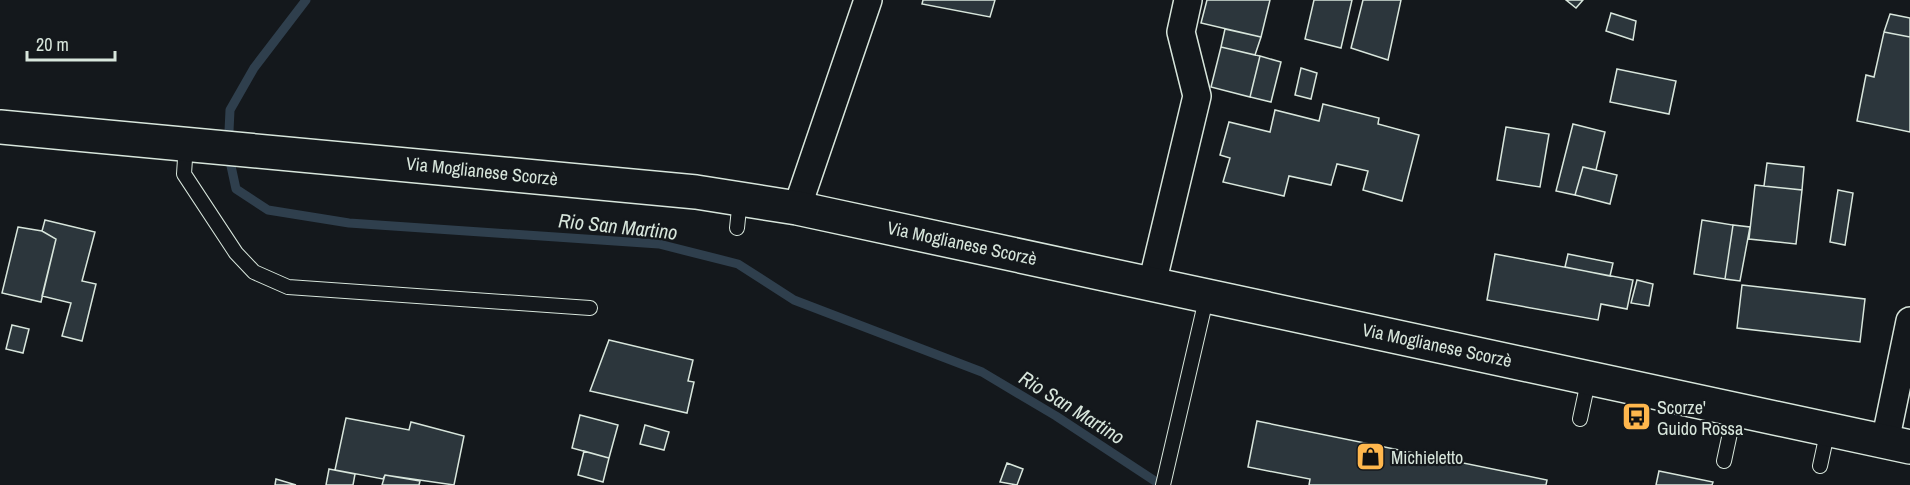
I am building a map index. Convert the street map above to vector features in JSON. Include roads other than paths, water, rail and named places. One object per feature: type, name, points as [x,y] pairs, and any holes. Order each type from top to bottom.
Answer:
[{"type":"main road","name":"Via Moglianese Scorzè","points":[[0,127],[696,192],[739,213],[797,208],[1897,444]]},
{"type":"street","points":[[797,208],[868,0]]},
{"type":"street","points":[[1152,284],[1197,96],[1181,32],[1188,0]]},
{"type":"street","points":[[1897,444],[1910,321]]},
{"type":"lane","points":[[200,145],[184,174],[236,253],[254,272],[288,287],[590,308]]},
{"type":"lane","points":[[1164,484],[1207,295]]},
{"type":"lane","points":[[1580,419],[1589,378]]},
{"type":"lane","points":[[1724,461],[1735,409]]},
{"type":"lane","points":[[1820,466],[1828,429]]},
{"type":"waterway","name":"Rio San Martino","points":[[306,0],[254,68],[230,110],[228,152],[236,189],[268,210],[349,223],[659,244],[738,264],[794,300],[982,372],[1056,416],[1161,485]]},
{"type":"place","name":"Scorze' Guido Rossa","points":[[1636,417]]},
{"type":"place","name":"Michieletto","points":[[1370,457]]}]
